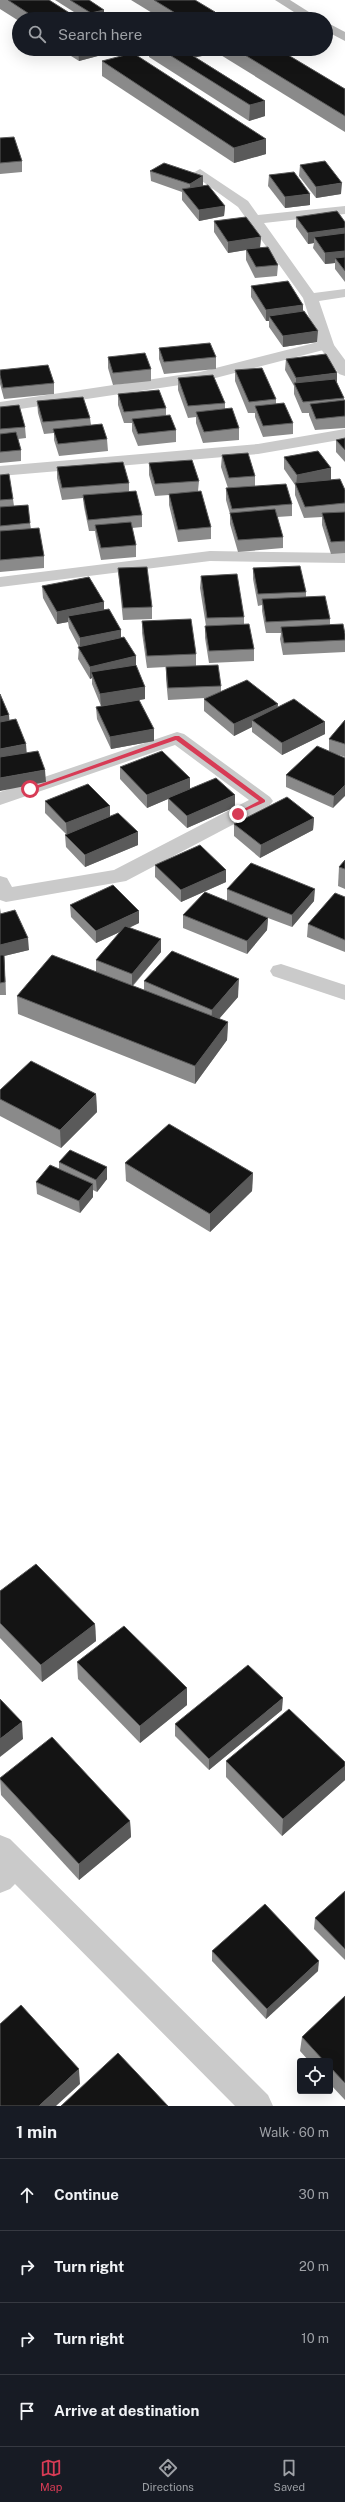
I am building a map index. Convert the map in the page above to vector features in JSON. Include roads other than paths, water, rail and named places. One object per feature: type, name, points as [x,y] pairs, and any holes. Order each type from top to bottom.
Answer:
[{"type":"main road","points":[[281,0],[302,12]]},
{"type":"main road","points":[[333,30],[345,37]]},
{"type":"street","points":[[200,173],[243,204],[310,298],[326,345],[345,371]]},
{"type":"street","points":[[254,220],[345,210]]},
{"type":"street","points":[[310,298],[345,293]]},
{"type":"street","points":[[0,407],[200,377],[326,345]]},
{"type":"street","points":[[0,471],[258,449],[345,434]]},
{"type":"street","points":[[0,582],[210,556],[345,558]]},
{"type":"street","points":[[0,799],[177,738],[263,801],[119,876],[6,895],[0,883]]},
{"type":"street","points":[[281,971],[345,993]]},
{"type":"street","points":[[5,1864],[257,2106]]}]
